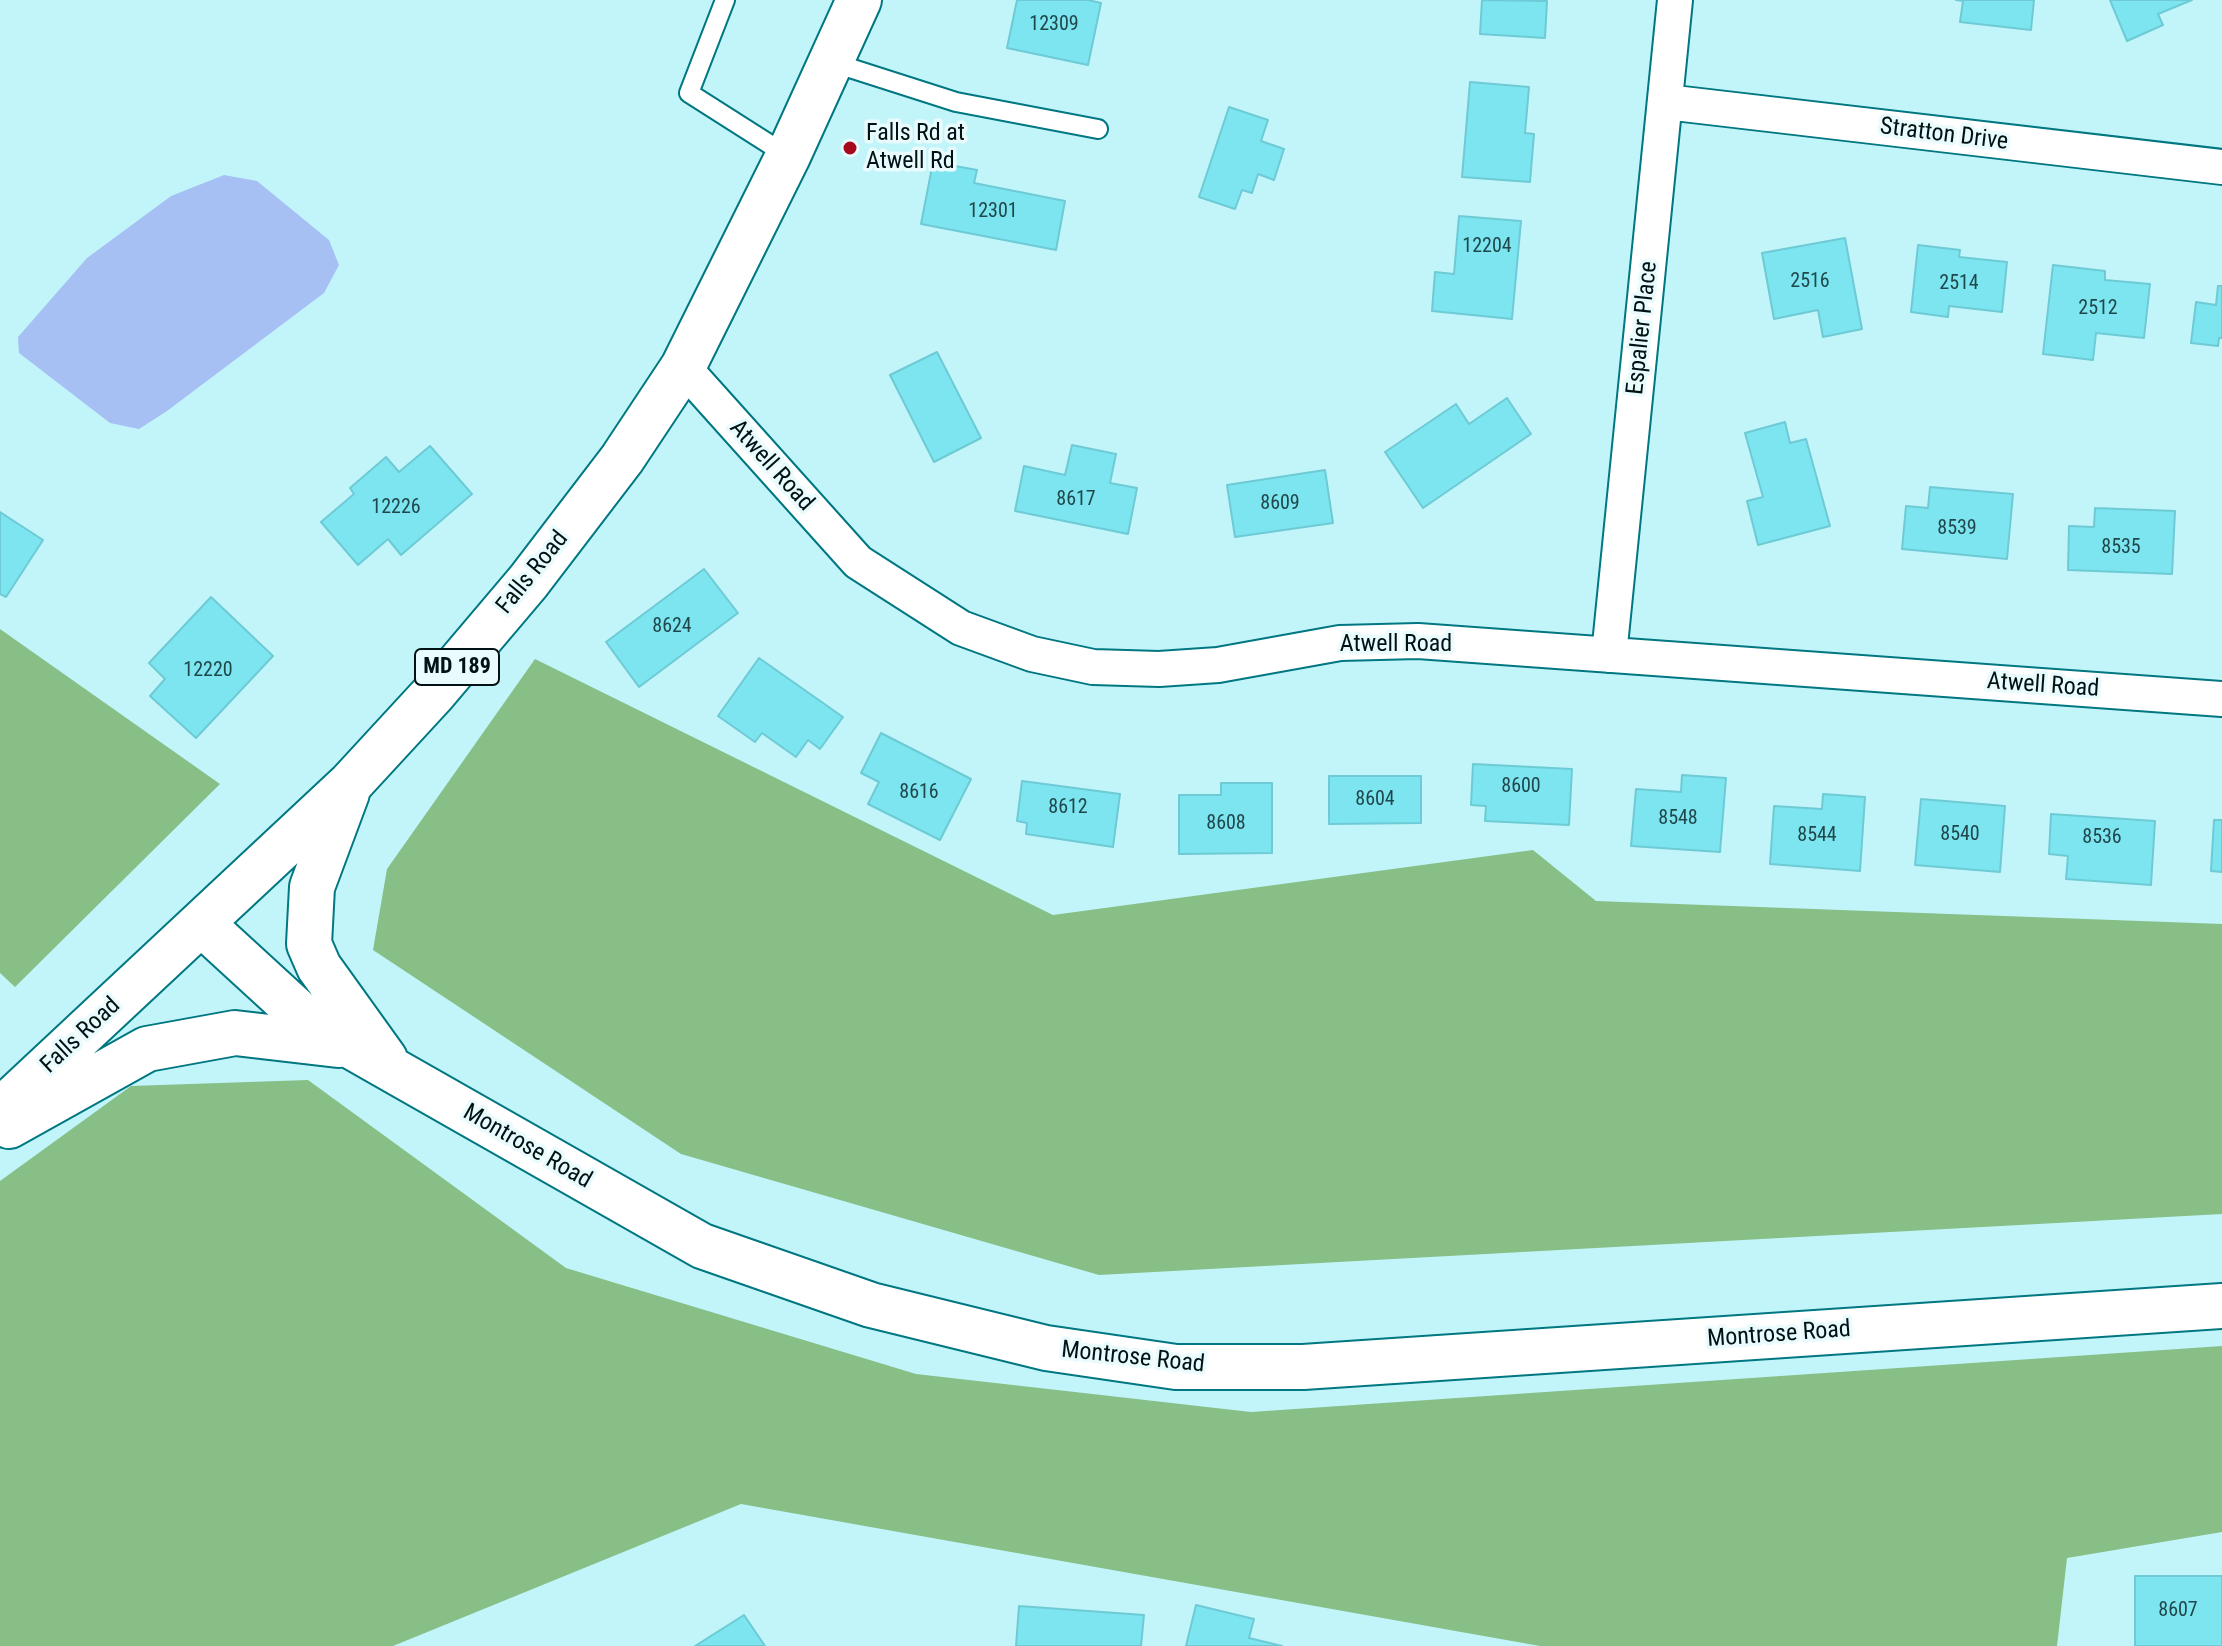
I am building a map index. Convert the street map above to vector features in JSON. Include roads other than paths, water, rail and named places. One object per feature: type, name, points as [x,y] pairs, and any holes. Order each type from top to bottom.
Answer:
[{"type":"main road","name":"Falls Road","points":[[0,1111],[351,783],[434,693],[528,582],[622,459],[683,367],[788,156],[859,0]]},
{"type":"main road","points":[[351,783],[312,887],[309,944],[319,967],[393,1071]]},
{"type":"main road","name":"Montrose Road","points":[[202,924],[310,1023],[702,1246],[871,1305],[1046,1348],[1176,1367],[1303,1367],[2222,1306]]},
{"type":"main road","points":[[0,1131],[147,1049],[235,1033],[351,1047]]},
{"type":"street","name":"Espalier Place","points":[[1609,655],[1675,0]]},
{"type":"street","name":"Stratton Drive","points":[[1666,102],[2222,167]]},
{"type":"street","name":"Atwell Road","points":[[683,367],[858,562],[961,628],[1032,654],[1093,667],[1159,669],[1218,665],[1340,643],[1418,641],[2222,699]]},
{"type":"lane","points":[[725,0],[689,93],[788,156]]},
{"type":"lane","points":[[831,62],[956,102],[1098,129]]},
{"type":"water","points":[[224,175],[257,181],[329,240],[339,265],[324,293],[167,411],[139,429],[110,423],[19,353],[18,337],[87,258],[171,196]]},
{"type":"place","name":"Falls Rd at Atwell Rd","points":[[850,148]]}]
